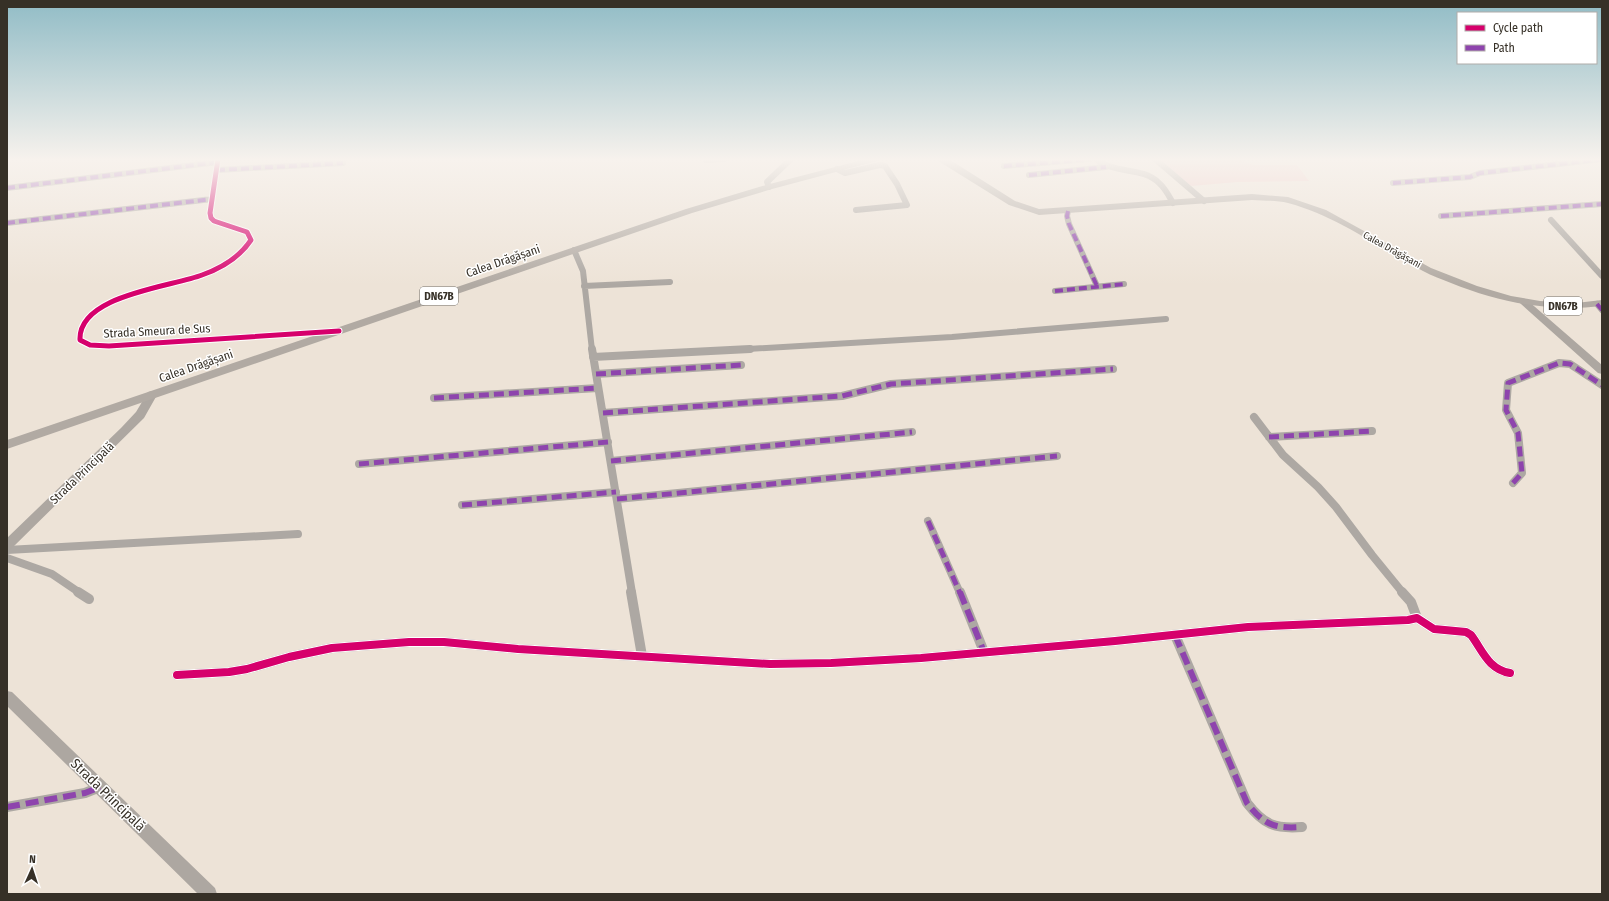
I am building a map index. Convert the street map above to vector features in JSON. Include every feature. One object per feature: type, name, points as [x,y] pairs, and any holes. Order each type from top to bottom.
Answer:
[{"type":"main road","name":"Calea Drăgășani","points":[[7,445],[574,250],[722,201]]},
{"type":"main road","name":"Calea Drăgășani","points":[[1008,201],[1021,208],[1039,212],[1193,201]]},
{"type":"main road","name":"Calea Drăgășani","points":[[1292,201],[1310,206],[1331,216],[1428,270],[1457,283],[1524,302]]},
{"type":"main road","name":"DN67B","points":[[1524,302],[1559,306],[1600,306]]},
{"type":"street","points":[[7,223],[195,201]]},
{"type":"street","name":"Strada Smeura de Sus","points":[[212,201],[210,213],[211,218],[214,221],[238,229],[250,236],[251,240],[243,253],[231,262],[209,272],[168,286],[131,294],[106,304],[86,322],[79,333],[80,340],[95,346],[109,346],[339,331]]},
{"type":"street","points":[[856,210],[905,206],[907,205],[905,201]]},
{"type":"street","points":[[1440,216],[1602,204]]},
{"type":"street","points":[[1068,211],[1069,224],[1097,286]]},
{"type":"street","points":[[1551,220],[1602,276]]},
{"type":"street","points":[[574,250],[582,271],[593,356],[617,495],[642,656]]},
{"type":"street","points":[[584,286],[670,282]]},
{"type":"street","points":[[1056,291],[1124,284]]},
{"type":"street","points":[[1524,302],[1602,371]]},
{"type":"street","points":[[593,356],[1083,328],[1166,319]]},
{"type":"street","points":[[1513,483],[1522,474],[1518,433],[1506,410],[1508,383],[1559,363],[1570,364],[1602,386]]},
{"type":"street","points":[[596,374],[741,365]]},
{"type":"street","points":[[602,413],[842,396],[898,384],[1113,369]]},
{"type":"street","points":[[434,398],[598,388]]},
{"type":"street","name":"Strada Principală","points":[[7,546],[130,426],[140,414],[152,395]]},
{"type":"street","points":[[1254,417],[1290,462],[1318,487],[1336,507],[1372,555],[1411,602],[1417,618],[1434,629],[1466,632],[1471,635],[1494,668],[1501,672],[1510,673]]},
{"type":"street","points":[[1269,437],[1372,431]]},
{"type":"street","points":[[611,461],[912,432]]},
{"type":"street","points":[[358,464],[608,442]]},
{"type":"street","points":[[462,505],[617,495],[1057,456]]},
{"type":"street","points":[[928,521],[950,567],[984,652]]},
{"type":"street","points":[[7,550],[298,534]]},
{"type":"street","points":[[7,558],[52,574],[89,599]]},
{"type":"street","points":[[177,675],[229,672],[332,648],[402,642],[444,642],[504,648],[770,664],[838,662],[984,652],[1248,627],[1408,620],[1417,618]]},
{"type":"street","points":[[1175,635],[1247,803],[1266,823],[1275,827],[1302,827]]},
{"type":"street","name":"Strada Principală","points":[[7,697],[209,894]]},
{"type":"street","points":[[7,807],[85,793],[100,787]]},
{"type":"marked path","points":[[7,223],[195,201]]},
{"type":"marked path","points":[[1441,216],[1602,204]]},
{"type":"marked path","points":[[1068,211],[1067,216],[1069,224],[1097,286]]},
{"type":"marked path","points":[[1055,291],[1124,284]]},
{"type":"marked path","points":[[1597,304],[1602,310]]},
{"type":"marked path","points":[[1513,483],[1522,473],[1518,433],[1506,410],[1508,383],[1559,363],[1570,364],[1602,385]]},
{"type":"marked path","points":[[596,374],[741,365]]},
{"type":"marked path","points":[[603,413],[842,396],[891,384],[1113,369]]},
{"type":"marked path","points":[[434,398],[598,388]]},
{"type":"marked path","points":[[1269,437],[1372,431]]},
{"type":"marked path","points":[[611,461],[912,432]]},
{"type":"marked path","points":[[359,464],[608,442]]},
{"type":"marked path","points":[[617,499],[1057,456]]},
{"type":"marked path","points":[[462,505],[616,492]]},
{"type":"marked path","points":[[928,521],[950,567],[984,652]]},
{"type":"marked path","points":[[1175,635],[1247,803],[1259,817],[1271,825],[1277,827],[1302,827]]},
{"type":"marked path","points":[[7,807],[85,793],[100,787]]},
{"type":"cycle path","points":[[212,201],[210,213],[211,218],[214,221],[247,232],[250,236],[251,240],[245,249],[237,257],[226,264],[190,280],[113,300],[89,318],[82,328],[80,340],[90,345],[109,346],[339,331]]},
{"type":"cycle path","points":[[177,675],[229,672],[247,669],[289,657],[332,648],[409,642],[444,642],[518,649],[770,664],[831,663],[921,658],[1115,641],[1248,627],[1408,620],[1417,618],[1434,629],[1466,632],[1471,635],[1491,665],[1502,672],[1510,673]]}]
